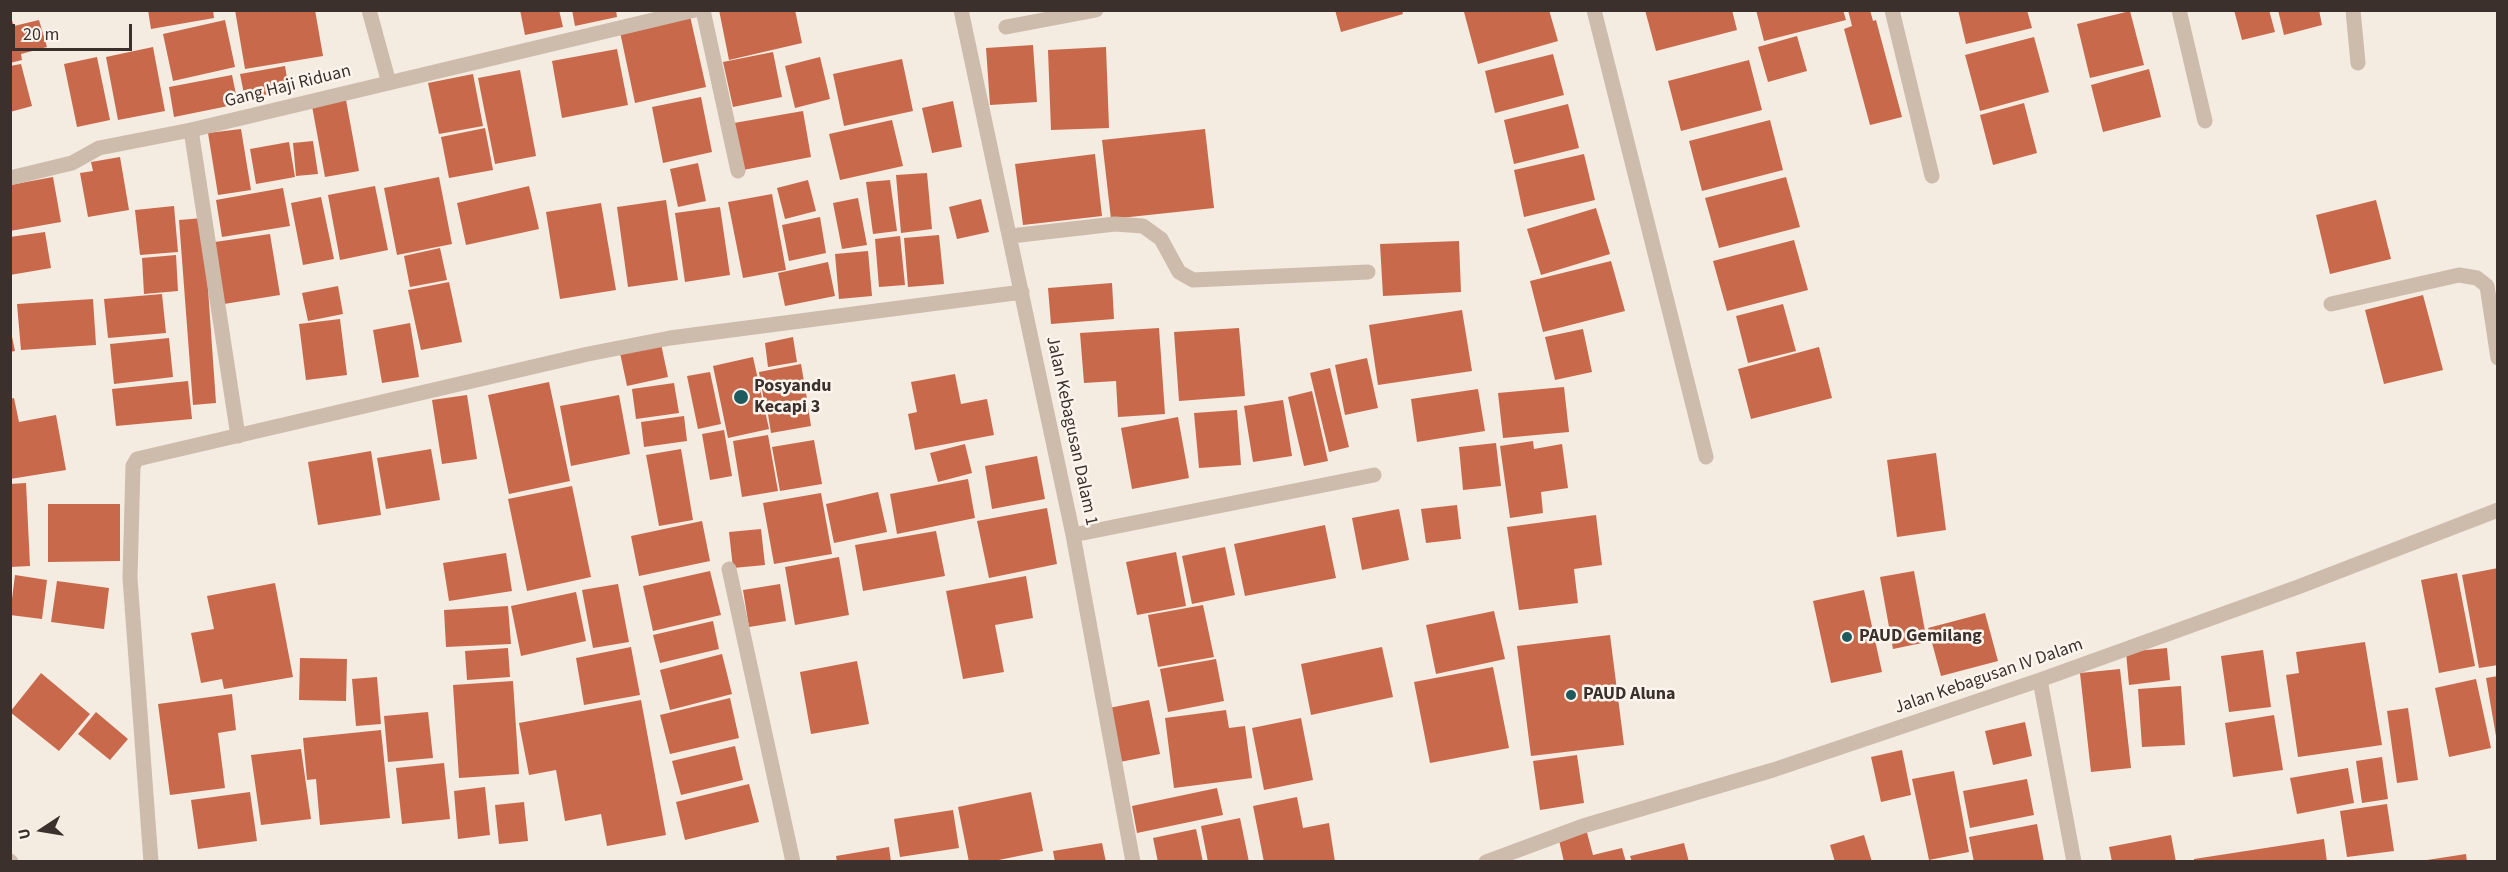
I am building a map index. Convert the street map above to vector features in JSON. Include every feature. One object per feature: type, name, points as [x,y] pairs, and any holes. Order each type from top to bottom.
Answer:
[{"type":"street","points":[[369,10],[390,83]]},
{"type":"street","name":"Gang Haji Riduan","points":[[10,178],[72,163],[99,148],[191,130],[695,10]]},
{"type":"street","points":[[703,10],[738,171]]},
{"type":"street","name":"Jalan Kebagusan Dalam 1","points":[[961,10],[1073,535],[1133,861]]},
{"type":"street","points":[[1006,27],[1096,10]]},
{"type":"street","points":[[1594,10],[1706,457]]},
{"type":"street","points":[[1892,10],[1932,176]]},
{"type":"street","points":[[2179,10],[2205,121]]},
{"type":"street","points":[[2353,10],[2358,63]]},
{"type":"street","points":[[191,130],[238,436]]},
{"type":"street","points":[[1011,236],[1115,224],[1143,226],[1161,239],[1179,272],[1193,280],[1368,272]]},
{"type":"street","points":[[2331,304],[2458,275],[2477,278],[2487,286],[2498,358]]},
{"type":"street","points":[[151,861],[130,578],[133,466],[137,459],[588,354],[670,338],[1022,292]]},
{"type":"street","points":[[1073,535],[1374,475]]},
{"type":"street","name":"Jalan Kebagusan IV Dalam","points":[[1486,861],[1583,826],[1773,770],[2040,680],[2298,587],[2498,510]]},
{"type":"street","points":[[729,569],[793,861]]},
{"type":"street","points":[[2040,680],[2074,861]]},
{"type":"building","points":[[148,10],[213,10],[214,18],[151,29]]},
{"type":"building","points":[[235,10],[315,10],[323,56],[245,69]]},
{"type":"building","points":[[520,10],[559,10],[563,27],[525,35]]},
{"type":"building","points":[[572,10],[616,10],[617,17],[575,26]]},
{"type":"building","points":[[719,10],[795,10],[802,43],[729,60]]},
{"type":"building","points":[[1335,10],[1402,10],[1403,14],[1341,32]]},
{"type":"building","points":[[1468,10],[1549,10],[1558,41],[1478,64],[1464,12]]},
{"type":"building","points":[[1645,10],[1732,10],[1737,30],[1656,51]]},
{"type":"building","points":[[1756,10],[1843,10],[1846,20],[1764,41]]},
{"type":"building","points":[[1848,10],[1870,10],[1873,21],[1876,20],[1902,117],[1870,125],[1844,29],[1852,26]]},
{"type":"building","points":[[1958,10],[2027,10],[2032,28],[1966,44]]},
{"type":"building","points":[[2234,10],[2269,10],[2275,32],[2242,40]]},
{"type":"building","points":[[2278,10],[2319,10],[2322,25],[2284,35]]},
{"type":"building","points":[[2130,11],[2144,65],[2090,78],[2077,24]]},
{"type":"building","points":[[10,15],[14,26],[39,20],[47,47],[21,54],[22,60],[10,63]]},
{"type":"building","points":[[690,16],[706,87],[635,103],[620,32]]},
{"type":"building","points":[[225,20],[235,67],[173,81],[163,34]]},
{"type":"building","points":[[1797,36],[1807,71],[1768,82],[1758,47]]},
{"type":"building","points":[[2034,37],[2049,92],[1980,111],[1965,55]]},
{"type":"building","points":[[1033,45],[1037,102],[990,105],[986,48]]},
{"type":"building","points":[[153,47],[165,111],[118,120],[106,57]]},
{"type":"building","points":[[1106,47],[1109,128],[1051,130],[1048,50]]},
{"type":"building","points":[[617,49],[628,105],[562,118],[552,61]]},
{"type":"building","points":[[773,52],[782,97],[733,107],[723,62]]},
{"type":"building","points":[[1553,54],[1564,95],[1495,113],[1485,71]]},
{"type":"building","points":[[97,57],[110,120],[77,127],[64,64]]},
{"type":"building","points":[[820,57],[830,99],[795,108],[785,66]]},
{"type":"building","points":[[902,59],[913,111],[844,126],[833,74]]},
{"type":"building","points":[[1749,60],[1762,110],[1681,131],[1668,81]]},
{"type":"building","points":[[21,64],[32,106],[10,112],[10,66]]},
{"type":"building","points":[[285,66],[289,90],[245,99],[240,74]]},
{"type":"building","points":[[2149,69],[2161,117],[2103,132],[2091,85]]},
{"type":"building","points":[[520,70],[536,156],[495,164],[478,78]]},
{"type":"building","points":[[473,74],[483,126],[439,134],[428,83]]},
{"type":"building","points":[[232,75],[238,104],[174,117],[169,87]]},
{"type":"building","points":[[701,97],[712,152],[663,163],[652,107]]},
{"type":"building","points":[[346,100],[359,171],[325,177],[312,106]]},
{"type":"building","points":[[953,101],[962,147],[932,153],[922,108]]},
{"type":"building","points":[[2024,103],[2037,153],[1993,165],[1980,115]]},
{"type":"building","points":[[1568,104],[1579,148],[1514,164],[1504,120]]},
{"type":"building","points":[[803,111],[811,157],[743,170],[734,123]]},
{"type":"building","points":[[892,120],[903,166],[840,180],[829,134]]},
{"type":"building","points":[[1770,120],[1783,170],[1702,191],[1689,141]]},
{"type":"building","points":[[485,128],[493,170],[449,178],[441,137]]},
{"type":"building","points":[[241,129],[251,190],[218,195],[208,133]]},
{"type":"building","points":[[1205,129],[1214,208],[1111,219],[1102,140]]},
{"type":"building","points":[[313,141],[318,174],[296,176],[293,143]]},
{"type":"building","points":[[289,142],[295,177],[256,184],[250,149]]},
{"type":"building","points":[[1095,154],[1102,216],[1023,225],[1015,164]]},
{"type":"building","points":[[1584,154],[1595,200],[1524,217],[1514,170]]},
{"type":"building","points":[[120,157],[129,210],[88,217],[80,173],[93,171],[91,162]]},
{"type":"building","points":[[698,163],[706,201],[678,207],[670,169]]},
{"type":"building","points":[[927,173],[932,229],[901,233],[896,175]]},
{"type":"building","points":[[53,177],[61,222],[10,231],[10,185]]},
{"type":"building","points":[[439,177],[452,244],[397,255],[384,188]]},
{"type":"building","points":[[1786,177],[1800,227],[1719,248],[1705,198]]},
{"type":"building","points":[[808,180],[816,211],[785,219],[777,188]]},
{"type":"building","points":[[890,180],[897,231],[873,234],[866,182]]},
{"type":"building","points":[[375,186],[388,250],[340,260],[328,195]]},
{"type":"building","points":[[529,186],[539,229],[466,245],[457,203]]},
{"type":"building","points":[[283,188],[290,226],[222,237],[216,200]]},
{"type":"building","points":[[772,194],[786,270],[743,278],[728,202]]},
{"type":"building","points":[[321,197],[334,259],[303,265],[291,203]]},
{"type":"building","points":[[858,198],[867,245],[842,249],[833,203]]},
{"type":"building","points":[[981,199],[989,232],[957,239],[949,207]]},
{"type":"building","points":[[666,200],[678,280],[628,287],[617,207]]},
{"type":"building","points":[[2376,200],[2391,259],[2330,274],[2316,215]]},
{"type":"building","points":[[601,203],[616,290],[560,299],[546,212]]},
{"type":"building","points":[[174,206],[178,252],[140,255],[135,210]]},
{"type":"building","points":[[720,207],[730,275],[685,282],[675,213]]},
{"type":"building","points":[[1596,208],[1610,254],[1541,275],[1527,229]]},
{"type":"building","points":[[820,217],[826,253],[789,261],[782,225]]},
{"type":"building","points":[[203,218],[216,403],[193,405],[179,220]]},
{"type":"building","points":[[45,232],[51,268],[10,275],[10,237]]},
{"type":"building","points":[[270,234],[280,295],[224,304],[215,242]]},
{"type":"building","points":[[939,235],[944,284],[908,287],[904,238]]},
{"type":"building","points":[[900,236],[905,285],[879,287],[875,239]]},
{"type":"building","points":[[1794,240],[1808,290],[1727,311],[1713,261]]},
{"type":"building","points":[[1459,241],[1461,292],[1383,296],[1380,244]]},
{"type":"building","points":[[440,248],[447,280],[410,287],[404,256]]},
{"type":"building","points":[[868,251],[872,296],[839,299],[835,254]]},
{"type":"building","points":[[176,255],[178,291],[144,294],[142,258]]},
{"type":"building","points":[[1611,261],[1625,311],[1543,332],[1530,281]]},
{"type":"building","points":[[828,262],[835,296],[785,306],[778,273]]},
{"type":"building","points":[[449,282],[462,342],[421,350],[408,290]]},
{"type":"building","points":[[1112,283],[1114,319],[1051,324],[1048,288]]},
{"type":"building","points":[[338,286],[343,314],[308,321],[302,293]]},
{"type":"building","points":[[162,294],[166,333],[108,338],[104,299]]},
{"type":"building","points":[[2423,295],[2443,370],[2384,384],[2365,310]]},
{"type":"building","points":[[93,299],[96,345],[21,350],[17,304]]},
{"type":"building","points":[[1783,304],[1796,351],[1748,363],[1736,316]]},
{"type":"building","points":[[1462,310],[1472,371],[1378,385],[1369,325]]},
{"type":"building","points":[[340,319],[347,375],[306,380],[299,324]]},
{"type":"building","points":[[410,323],[419,377],[382,383],[373,330]]},
{"type":"building","points":[[10,327],[15,351],[10,352]]},
{"type":"building","points":[[1159,328],[1165,414],[1118,417],[1116,381],[1084,383],[1080,333]]},
{"type":"building","points":[[1239,328],[1245,396],[1179,401],[1174,332]]},
{"type":"building","points":[[1583,329],[1592,372],[1555,380],[1545,337]]},
{"type":"building","points":[[793,337],[797,362],[768,367],[765,343]]},
{"type":"building","points":[[169,338],[173,377],[114,384],[110,344]]},
{"type":"building","points":[[661,344],[668,377],[627,386],[620,353]]},
{"type":"building","points":[[1819,347],[1832,398],[1751,419],[1738,369]]},
{"type":"building","name":"Posyandu Kecapi 3","points":[[753,357],[769,429],[728,438],[713,366]]},
{"type":"building","points":[[1367,358],[1378,408],[1345,415],[1335,365]]},
{"type":"building","points":[[801,364],[807,399],[765,407],[759,372]]},
{"type":"building","points":[[1330,368],[1349,447],[1329,452],[1310,373]]},
{"type":"building","points":[[710,372],[721,424],[698,429],[687,376]]},
{"type":"building","points":[[955,374],[961,404],[987,399],[994,435],[915,450],[908,414],[917,412],[911,382]]},
{"type":"building","points":[[188,381],[192,419],[116,426],[112,389]]},
{"type":"building","points":[[549,382],[570,481],[509,494],[488,395]]},
{"type":"building","points":[[674,383],[679,413],[636,419],[632,389]]},
{"type":"building","points":[[1564,387],[1569,432],[1503,438],[1498,393]]},
{"type":"building","points":[[1478,389],[1485,431],[1417,442],[1411,399]]},
{"type":"building","points":[[1312,391],[1328,461],[1304,466],[1288,397]]},
{"type":"building","points":[[467,395],[477,459],[442,464],[432,400]]},
{"type":"building","points":[[619,395],[630,454],[571,466],[560,406]]},
{"type":"building","points":[[14,398],[19,422],[56,415],[66,470],[10,479],[10,399]]},
{"type":"building","points":[[807,400],[811,426],[771,433],[767,408]]},
{"type":"building","points":[[1283,400],[1292,456],[1253,462],[1244,406]]},
{"type":"building","points":[[1237,410],[1241,465],[1199,468],[1194,413]]},
{"type":"building","points":[[684,416],[687,441],[644,447],[641,422]]},
{"type":"building","points":[[1178,417],[1189,478],[1132,489],[1121,428]]},
{"type":"building","points":[[724,430],[732,476],[710,480],[702,434]]},
{"type":"building","points":[[768,435],[778,491],[742,497],[733,441]]},
{"type":"building","points":[[814,440],[822,484],[780,491],[772,447]]},
{"type":"building","points":[[1533,441],[1534,449],[1562,444],[1568,488],[1541,492],[1543,513],[1510,518],[1500,446]]},
{"type":"building","points":[[1496,443],[1501,486],[1463,490],[1459,447]]},
{"type":"building","points":[[965,444],[972,473],[938,482],[930,453]]},
{"type":"building","points":[[431,449],[440,500],[386,509],[377,458]]},
{"type":"building","points":[[681,449],[693,520],[659,526],[646,455]]},
{"type":"building","points":[[371,451],[381,515],[318,525],[308,462]]},
{"type":"building","points":[[1936,453],[1946,530],[1897,537],[1887,460]]},
{"type":"building","points":[[1037,456],[1045,499],[992,509],[985,466]]},
{"type":"building","points":[[968,479],[975,518],[897,534],[890,494]]},
{"type":"building","points":[[26,483],[30,566],[10,567],[10,484]]},
{"type":"building","points":[[572,486],[591,577],[527,591],[508,499]]},
{"type":"building","points":[[878,492],[887,532],[834,543],[826,504]]},
{"type":"building","points":[[821,493],[832,554],[774,564],[763,503]]},
{"type":"building","points":[[48,504],[120,504],[120,561],[48,562]]},
{"type":"building","points":[[1457,505],[1461,539],[1426,543],[1421,509]]},
{"type":"building","points":[[1047,508],[1057,564],[989,578],[977,521]]},
{"type":"building","points":[[1399,509],[1409,560],[1362,570],[1352,518]]},
{"type":"building","points":[[1596,515],[1602,565],[1574,569],[1578,603],[1519,610],[1507,527]]},
{"type":"building","points":[[702,521],[710,561],[639,576],[631,536]]},
{"type":"building","points":[[1325,525],[1336,578],[1245,596],[1234,544]]},
{"type":"building","points":[[761,529],[765,565],[733,568],[729,532]]},
{"type":"building","points":[[936,531],[945,576],[863,591],[855,545]]},
{"type":"building","points":[[1225,547],[1235,595],[1192,604],[1182,556]]},
{"type":"building","points":[[1176,552],[1186,606],[1137,615],[1126,562]]},
{"type":"building","points":[[506,553],[512,591],[449,601],[443,563]]},
{"type":"building","points":[[839,557],[849,615],[795,625],[785,567]]},
{"type":"building","points":[[2498,568],[2498,665],[2479,668],[2462,575]]},
{"type":"building","points":[[710,571],[721,615],[653,631],[643,586]]},
{"type":"building","points":[[1914,571],[1927,642],[1893,649],[1880,577]]},
{"type":"building","points":[[2457,573],[2475,666],[2439,673],[2421,580]]},
{"type":"building","points":[[15,575],[47,580],[42,619],[10,615]]},
{"type":"building","points":[[1026,576],[1033,618],[995,625],[1004,672],[963,679],[946,591]]},
{"type":"building","points":[[57,581],[109,588],[104,629],[51,622]]},
{"type":"building","points":[[275,583],[293,677],[224,689],[222,679],[201,683],[191,633],[214,629],[207,596]]},
{"type":"building","points":[[618,584],[629,642],[593,648],[582,590]]},
{"type":"building","points":[[780,584],[786,621],[749,627],[743,590]]},
{"type":"building","name":"PAUD Gemilang","points":[[1864,590],[1882,672],[1831,683],[1813,601]]},
{"type":"building","points":[[576,592],[586,641],[521,656],[511,606]]},
{"type":"building","points":[[1203,605],[1214,657],[1158,667],[1148,615]]},
{"type":"building","points":[[508,606],[511,644],[446,647],[444,610]]},
{"type":"building","points":[[1494,611],[1505,659],[1436,674],[1426,625]]},
{"type":"building","points":[[1985,613],[1998,661],[1941,676],[1928,628]]},
{"type":"building","points":[[713,621],[719,649],[660,663],[653,635]]},
{"type":"building","name":"PAUD Aluna","points":[[1610,635],[1624,745],[1531,756],[1517,646]]},
{"type":"building","points":[[2365,642],[2382,745],[2298,757],[2286,675],[2299,673],[2296,652]]},
{"type":"building","points":[[631,647],[640,695],[584,705],[576,658]]},
{"type":"building","points":[[1382,647],[1393,697],[1311,715],[1301,664]]},
{"type":"building","points":[[508,648],[510,677],[467,680],[465,651]]},
{"type":"building","points":[[2167,648],[2170,680],[2129,685],[2126,652]]},
{"type":"building","points":[[2263,650],[2271,707],[2229,712],[2221,656]]},
{"type":"building","points":[[722,654],[732,694],[670,710],[660,670]]},
{"type":"building","points":[[300,658],[347,659],[346,701],[299,700]]},
{"type":"building","points":[[1216,659],[1224,701],[1168,712],[1160,669]]},
{"type":"building","points":[[857,661],[869,724],[811,734],[800,672]]},
{"type":"building","points":[[1493,667],[1509,748],[1430,763],[1414,682]]},
{"type":"building","points":[[2120,669],[2131,768],[2091,772],[2080,673]]},
{"type":"building","points":[[41,673],[90,714],[59,751],[10,712]]},
{"type":"building","points":[[2498,676],[2498,736],[2496,736],[2486,678]]},
{"type":"building","points":[[377,677],[381,724],[356,726],[352,679]]},
{"type":"building","points":[[2476,679],[2491,748],[2449,757],[2435,688]]},
{"type":"building","points":[[513,681],[519,774],[459,778],[453,685]]},
{"type":"building","points":[[2181,686],[2185,745],[2142,747],[2138,689]]},
{"type":"building","points":[[232,694],[236,730],[218,733],[225,788],[170,795],[158,704]]},
{"type":"building","points":[[730,698],[739,738],[670,754],[660,715]]},
{"type":"building","points":[[641,700],[666,835],[607,846],[601,814],[565,821],[556,770],[529,775],[519,723]]},
{"type":"building","points":[[1149,700],[1160,754],[1120,762],[1109,708]]},
{"type":"building","points":[[2408,708],[2418,780],[2397,783],[2387,711]]},
{"type":"building","points":[[1226,710],[1229,728],[1245,726],[1252,778],[1174,788],[1165,718]]},
{"type":"building","points":[[96,712],[128,739],[110,760],[78,734]]},
{"type":"building","points":[[428,712],[433,758],[388,762],[384,716]]},
{"type":"building","points":[[2274,715],[2283,770],[2233,777],[2225,723]]},
{"type":"building","points":[[1301,718],[1313,780],[1264,790],[1252,728]]},
{"type":"building","points":[[2025,722],[2032,756],[1993,765],[1985,731]]},
{"type":"building","points":[[381,730],[390,818],[320,825],[316,779],[307,780],[303,738]]},
{"type":"building","points":[[735,746],[743,780],[681,795],[672,761]]},
{"type":"building","points":[[301,749],[311,819],[261,825],[251,755]]},
{"type":"building","points":[[1902,750],[1911,795],[1881,802],[1871,757]]},
{"type":"building","points":[[1577,755],[1584,803],[1540,810],[1533,761]]},
{"type":"building","points":[[2382,757],[2388,799],[2362,803],[2356,761]]},
{"type":"building","points":[[444,763],[450,819],[402,824],[396,768]]},
{"type":"building","points":[[2348,768],[2354,803],[2297,814],[2290,778]]},
{"type":"building","points":[[1954,771],[1969,852],[1929,860],[1912,779]]},
{"type":"building","points":[[2027,779],[2034,815],[1970,828],[1963,791]]},
{"type":"building","points":[[749,784],[759,822],[685,840],[676,802]]},
{"type":"building","points":[[485,787],[490,835],[458,839],[454,791]]},
{"type":"building","points":[[1217,788],[1223,815],[1137,833],[1132,806]]},
{"type":"building","points":[[250,792],[257,841],[198,849],[191,800]]},
{"type":"building","points":[[1031,792],[1043,851],[989,862],[969,862],[958,807]]},
{"type":"building","points":[[1297,797],[1303,828],[1329,823],[1335,862],[1264,862],[1253,806]]},
{"type":"building","points":[[524,802],[528,841],[499,844],[495,805]]},
{"type":"building","points":[[2387,804],[2394,851],[2347,857],[2340,811]]},
{"type":"building","points":[[953,810],[959,848],[900,857],[894,819]]},
{"type":"building","points":[[1240,818],[1249,862],[1208,862],[1201,826]]},
{"type":"building","points":[[2037,824],[2044,862],[1974,862],[1969,837]]},
{"type":"building","points":[[1196,829],[1203,862],[1158,862],[1153,838]]},
{"type":"building","points":[[1586,829],[1593,855],[1622,848],[1626,862],[1564,862],[1558,836]]},
{"type":"building","points":[[1864,835],[1872,862],[1835,862],[1830,845]]},
{"type":"building","points":[[2171,835],[2176,862],[2112,862],[2109,847]]},
{"type":"building","points":[[2324,839],[2327,862],[2194,862],[2194,859]]},
{"type":"building","points":[[1102,843],[1106,862],[1055,862],[1053,851]]},
{"type":"building","points":[[1684,843],[1689,862],[1632,862],[1630,856]]},
{"type":"building","points":[[889,847],[891,862],[837,862],[836,856]]},
{"type":"building","points":[[2466,854],[2467,862],[2427,862],[2427,860]]},
{"type":"place","name":"Posyandu Kecapi 3","points":[[741,397]]},
{"type":"place","name":"PAUD Gemilang","points":[[1847,637]]},
{"type":"place","name":"PAUD Aluna","points":[[1571,695]]}]
